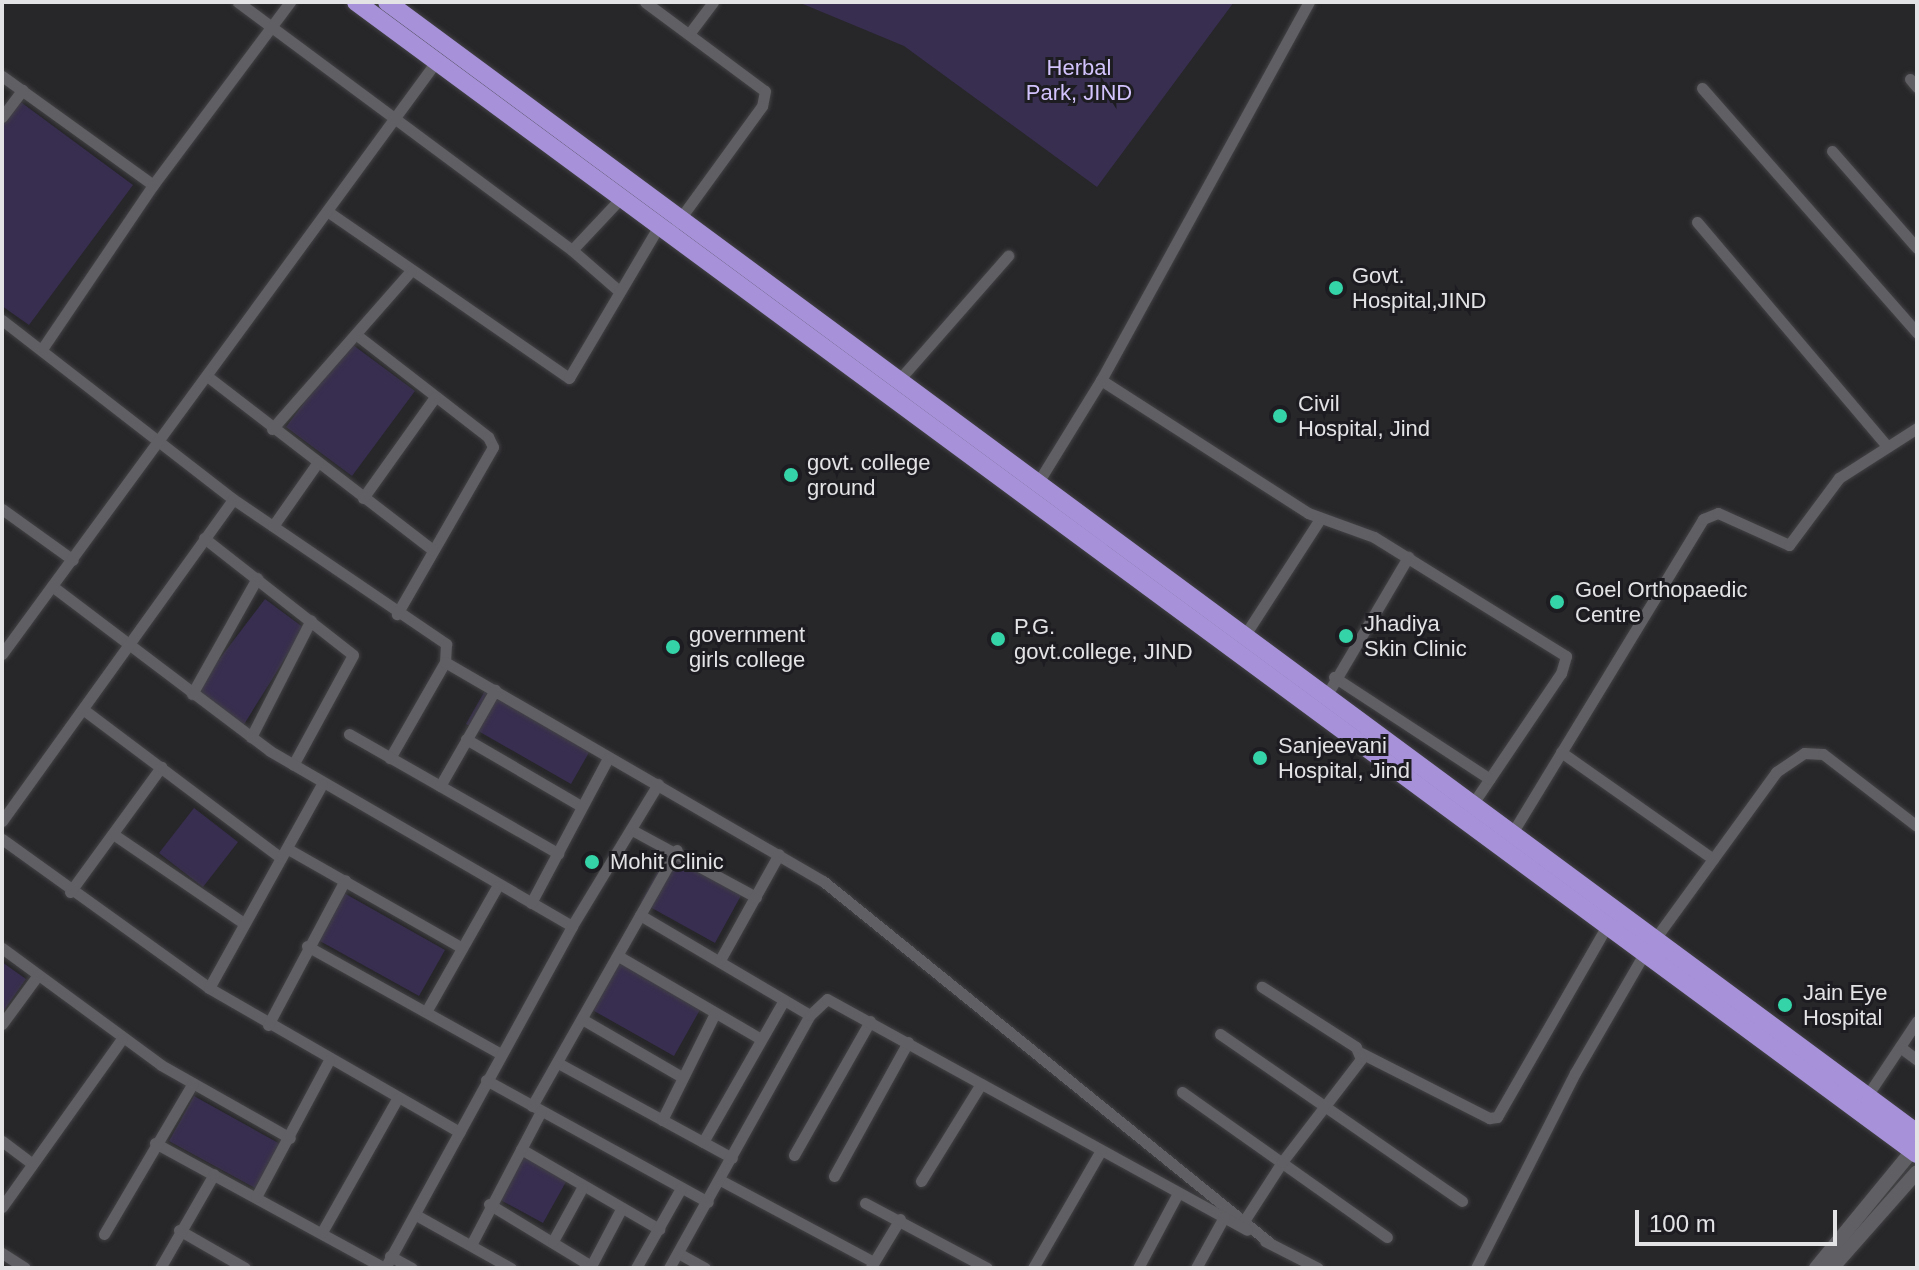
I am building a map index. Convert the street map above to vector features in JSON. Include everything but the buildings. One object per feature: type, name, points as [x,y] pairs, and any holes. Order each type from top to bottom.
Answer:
[{"type":"highway","points":[[356,2],[443,53],[669,226],[1467,813],[1511,835],[1649,946],[1915,1146]]},
{"type":"highway","points":[[387,2],[443,53],[619,200],[669,226],[898,381],[1325,698],[1607,926],[1649,946],[1867,1096],[1915,1146]]},
{"type":"street","points":[[238,2],[572,250],[619,291]]},
{"type":"street","points":[[42,349],[153,185],[290,2]]},
{"type":"street","points":[[327,211],[569,378],[619,291],[766,99],[756,81],[645,2]]},
{"type":"street","points":[[689,34],[713,2]]},
{"type":"street","points":[[1037,484],[1101,380],[1309,2]]},
{"type":"street","points":[[2,654],[443,53]]},
{"type":"street","points":[[2,76],[153,185]]},
{"type":"street","points":[[1702,88],[1917,333]]},
{"type":"street","points":[[2,117],[22,90]]},
{"type":"street","points":[[1832,151],[1917,248]]},
{"type":"street","points":[[572,250],[619,200]]},
{"type":"street","points":[[1697,222],[1887,446]]},
{"type":"street","points":[[898,381],[1008,256]]},
{"type":"street","points":[[272,429],[358,336],[411,271]]},
{"type":"street","points":[[2,320],[233,499],[397,614],[446,644],[445,662],[390,758]]},
{"type":"street","points":[[358,336],[488,437],[493,447],[397,614]]},
{"type":"street","points":[[207,376],[432,549]]},
{"type":"street","points":[[1101,380],[1320,519],[1362,532],[1408,557],[1566,656],[1561,673],[1467,813]]},
{"type":"street","points":[[363,498],[435,397]]},
{"type":"street","points":[[1511,835],[1703,519],[1718,513],[1789,545],[1839,478],[1917,428]]},
{"type":"street","points":[[273,526],[318,462]]},
{"type":"street","points":[[2,821],[233,499]]},
{"type":"street","points":[[2,509],[73,560]]},
{"type":"street","points":[[1243,638],[1320,519]]},
{"type":"street","points":[[204,538],[349,649],[353,662],[293,765]]},
{"type":"street","points":[[1325,698],[1334,677],[1408,557]]},
{"type":"street","points":[[192,694],[257,578]]},
{"type":"street","points":[[52,586],[192,694],[322,784],[497,887],[572,926]]},
{"type":"street","points":[[251,737],[311,620]]},
{"type":"street","points":[[445,662],[779,854],[850,902],[1270,1243],[1300,1264],[1318,1268]]},
{"type":"street","points":[[1334,677],[1490,779]]},
{"type":"street","points":[[440,786],[495,690]]},
{"type":"street","points":[[84,710],[284,853],[345,880],[462,948]]},
{"type":"street","points":[[349,734],[558,853]]},
{"type":"street","points":[[466,739],[581,806]]},
{"type":"street","points":[[1561,752],[1713,859]]},
{"type":"street","points":[[1476,1268],[1575,1073],[1649,946],[1776,772],[1804,753],[1839,763],[1917,826]]},
{"type":"street","points":[[531,903],[608,758]]},
{"type":"street","points":[[70,892],[161,767]]},
{"type":"street","points":[[209,988],[242,922],[322,784]]},
{"type":"street","points":[[155,1143],[385,1268],[572,926],[658,784]]},
{"type":"street","points":[[632,830],[677,850],[756,897]]},
{"type":"street","points":[[113,834],[242,922]]},
{"type":"street","points":[[2,839],[70,892],[209,988],[268,1025],[459,1132]]},
{"type":"street","points":[[471,1245],[489,1204],[521,1149],[558,1063],[620,957],[677,850]]},
{"type":"street","points":[[720,960],[779,854]]},
{"type":"street","points":[[268,1025],[307,946],[345,880]]},
{"type":"street","points":[[427,1010],[497,887]]},
{"type":"street","points":[[640,915],[810,1015]]},
{"type":"street","points":[[1262,987],[1361,1053],[1489,1118],[1497,1117],[1607,926]]},
{"type":"street","points":[[307,946],[427,1010],[501,1054]]},
{"type":"street","points":[[2,948],[122,1039],[290,1138]]},
{"type":"street","points":[[620,957],[759,1038]]},
{"type":"street","points":[[2,1024],[38,975]]},
{"type":"street","points":[[669,1268],[722,1181],[810,1015],[827,999],[1270,1243]]},
{"type":"street","points":[[703,1142],[759,1038],[784,1000]]},
{"type":"street","points":[[662,1120],[715,1013]]},
{"type":"street","points":[[582,1019],[682,1077]]},
{"type":"street","points":[[794,1155],[870,1021]]},
{"type":"street","points":[[1867,1096],[1917,1021]]},
{"type":"street","points":[[1220,1034],[1462,1201]]},
{"type":"street","points":[[2,1207],[122,1039]]},
{"type":"street","points":[[834,1176],[908,1042]]},
{"type":"street","points":[[1900,1047],[1917,1060]]},
{"type":"street","points":[[1244,1221],[1282,1162],[1361,1053]]},
{"type":"street","points":[[256,1197],[329,1060]]},
{"type":"street","points":[[558,1063],[732,1158]]},
{"type":"street","points":[[486,1080],[708,1202]]},
{"type":"street","points":[[104,1234],[193,1083]]},
{"type":"street","points":[[921,1181],[981,1084]]},
{"type":"street","points":[[1182,1092],[1387,1237]]},
{"type":"street","points":[[322,1232],[397,1099]]},
{"type":"street","points":[[2,1141],[31,1163]]},
{"type":"street","points":[[1816,1268],[1915,1146]]},
{"type":"street","points":[[521,1149],[620,1211],[659,1229]]},
{"type":"street","points":[[1033,1268],[1101,1150]]},
{"type":"street","points":[[1832,1268],[1917,1172]]},
{"type":"street","points":[[160,1268],[179,1230],[214,1174]]},
{"type":"street","points":[[722,1181],[872,1265],[900,1219]]},
{"type":"street","points":[[553,1241],[582,1188]]},
{"type":"street","points":[[636,1268],[681,1188]]},
{"type":"street","points":[[1138,1268],[1178,1193]]},
{"type":"street","points":[[865,1203],[987,1268]]},
{"type":"street","points":[[489,1204],[591,1267],[620,1211]]},
{"type":"street","points":[[416,1215],[511,1268]]},
{"type":"street","points":[[1196,1268],[1224,1217]]},
{"type":"street","points":[[179,1230],[245,1268]]},
{"type":"street","points":[[2,1253],[25,1268]]},
{"type":"street","points":[[678,1253],[705,1268]]},
{"type":"street","points":[[390,1256],[412,1268]]},
{"type":"green space","name":"Herbal Park, JIND","points":[[798,2],[1234,2],[1097,187],[904,46]]},
{"type":"green space","points":[[14,97],[133,185],[29,325],[2,306],[2,112]]},
{"type":"green space","points":[[349,342],[415,391],[352,476],[286,427]]},
{"type":"green space","points":[[265,599],[304,628],[243,726],[196,690]]},
{"type":"green space","points":[[486,689],[591,749],[571,784],[466,724]]},
{"type":"green space","points":[[194,808],[238,842],[203,887],[159,853]]},
{"type":"green space","points":[[669,851],[743,892],[715,943],[641,902]]},
{"type":"green space","points":[[344,893],[445,950],[419,996],[318,940]]},
{"type":"green space","points":[[615,958],[701,1008],[674,1056],[587,1007]]},
{"type":"green space","points":[[2,962],[26,979],[2,1013]]},
{"type":"green space","points":[[194,1096],[282,1145],[257,1189],[169,1141]]},
{"type":"green space","points":[[518,1154],[567,1180],[543,1223],[495,1197]]},
{"type":"place","name":"Govt. Hospital,JIND","points":[[1336,288]]},
{"type":"place","name":"Civil Hospital, Jind","points":[[1280,416]]},
{"type":"place","name":"govt. college ground","points":[[791,475]]},
{"type":"place","name":"Goel Orthopaedic Centre","points":[[1557,602]]},
{"type":"place","name":"Jhadiya Skin Clinic","points":[[1346,636]]},
{"type":"place","name":"P.G. govt.college, JIND","points":[[998,639]]},
{"type":"place","name":"government girls college","points":[[673,647]]},
{"type":"place","name":"Sanjeevani Hospital, Jind","points":[[1260,758]]},
{"type":"place","name":"Mohit Clinic","points":[[592,862]]},
{"type":"place","name":"Jain Eye Hospital","points":[[1785,1005]]}]
